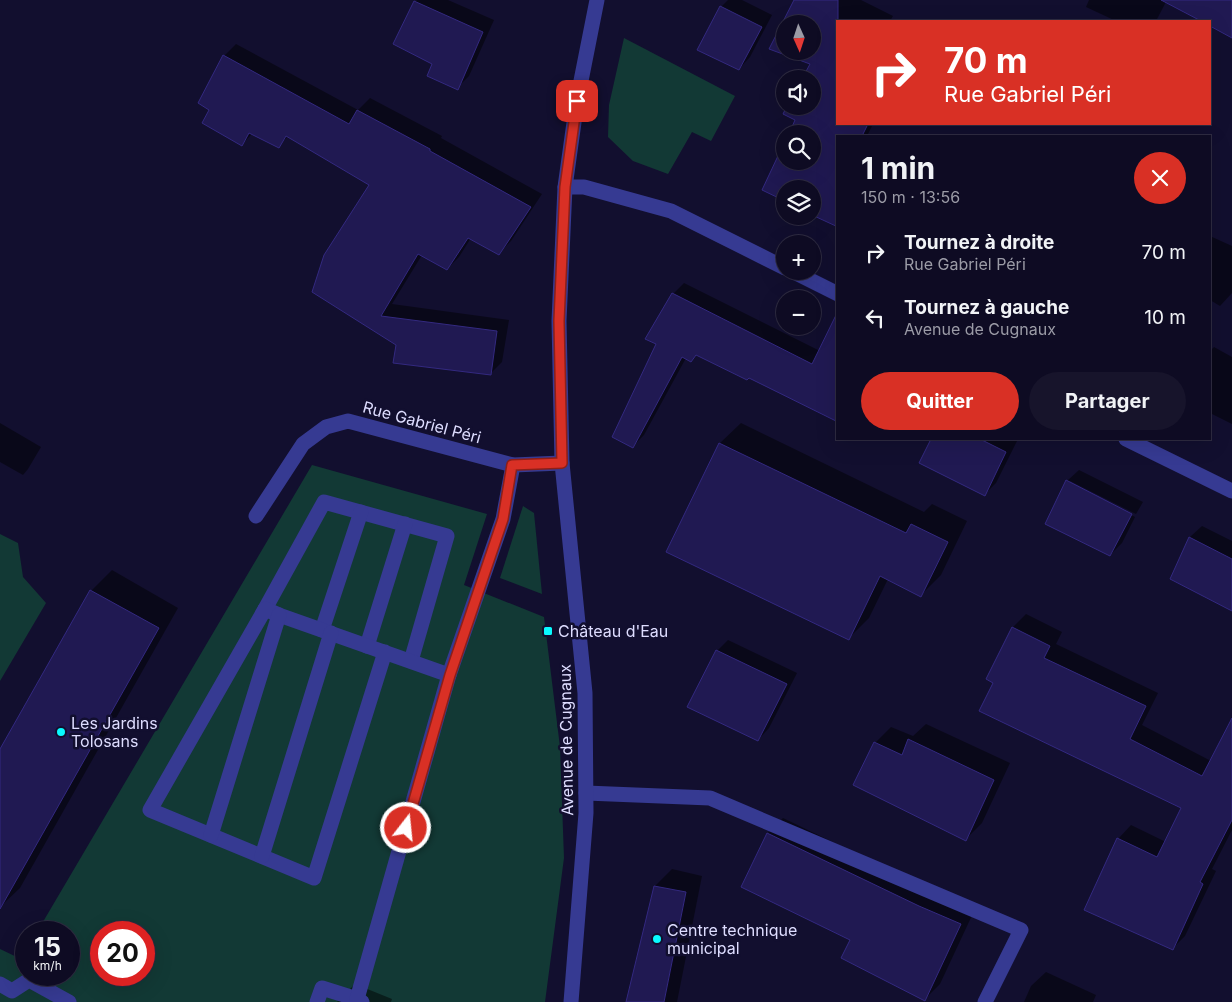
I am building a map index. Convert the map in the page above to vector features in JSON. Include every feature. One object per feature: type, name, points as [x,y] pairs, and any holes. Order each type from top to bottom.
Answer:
[{"type":"street","name":"Avenue de Cugnaux","points":[[571,1002],[586,813],[585,693],[562,463],[559,321],[565,187],[577,101],[597,0]]},
{"type":"street","points":[[565,187],[584,187],[671,211],[776,264]]},
{"type":"street","points":[[810,280],[836,293]]},
{"type":"street","name":"Rue Gabriel Péri","points":[[256,516],[303,444],[326,427],[348,420],[512,465],[562,463]]},
{"type":"street","points":[[1128,440],[1232,491]]},
{"type":"street","points":[[317,1002],[322,988],[360,1001],[450,675],[503,519],[512,465]]},
{"type":"street","points":[[385,652],[314,878],[150,810],[324,502],[447,536],[411,661]]},
{"type":"street","points":[[262,856],[360,512]]},
{"type":"street","points":[[367,646],[405,524]]},
{"type":"street","points":[[265,609],[450,675]]},
{"type":"street","points":[[211,835],[279,615]]},
{"type":"street","points":[[586,793],[710,798],[1021,930],[985,1002]]},
{"type":"street","points":[[7,992],[29,980],[69,1002]]},
{"type":"green space","points":[[624,38],[735,96],[711,141],[692,132],[668,174],[633,161],[608,137],[609,105]]},
{"type":"green space","points":[[312,465],[487,514],[464,585],[544,617],[560,747],[564,858],[545,1002],[0,1002],[0,949],[15,956],[15,986],[80,986],[80,921],[43,921]]},
{"type":"green space","points":[[523,506],[534,513],[542,594],[500,578]]},
{"type":"green space","points":[[0,534],[18,543],[23,577],[46,603],[0,681]]},
{"type":"building","points":[[794,0],[838,0],[838,20],[836,20],[836,125],[868,125],[862,135],[836,135],[836,226],[821,219],[821,180],[776,180],[776,197],[762,190],[776,160],[776,170],[821,170],[821,125],[793,125],[795,120],[785,115],[821,115],[821,70],[807,70],[810,64],[799,60],[821,60],[821,15],[786,15]]},
{"type":"building","points":[[1161,0],[1232,0],[1232,38],[1211,27],[1211,20],[1199,20]]},
{"type":"building","points":[[414,1],[483,32],[458,90],[427,76],[432,64],[393,44]]},
{"type":"building","points":[[720,6],[762,27],[739,70],[697,50]]},
{"type":"building","points":[[776,35],[776,52],[769,49]]},
{"type":"building","points":[[223,55],[349,124],[357,110],[531,207],[499,255],[468,238],[447,270],[418,254],[381,316],[497,331],[491,375],[393,363],[396,345],[312,292],[324,255],[369,185],[286,136],[279,148],[249,133],[242,146],[202,123],[209,110],[198,103]]},
{"type":"building","points":[[672,293],[812,364],[836,315],[836,421],[749,378],[747,380],[696,355],[691,362],[682,357],[633,448],[612,437],[656,344],[645,339]]},
{"type":"building","points":[[930,440],[982,440],[1006,452],[985,496],[919,463]]},
{"type":"building","points":[[719,443],[906,533],[911,524],[948,542],[921,597],[880,576],[849,640],[666,552]]},
{"type":"building","points":[[1066,480],[1132,514],[1110,556],[1045,524]]},
{"type":"building","points":[[1189,537],[1232,559],[1232,611],[1170,579]]},
{"type":"building","name":"Les Jardins Tolosans","points":[[90,590],[159,628],[0,909],[0,749]]},
{"type":"building","points":[[1012,627],[1050,646],[1044,658],[1146,706],[1130,739],[1202,776],[1232,718],[1232,820],[1200,882],[1203,884],[1173,950],[1084,910],[1117,838],[1157,857],[1181,808],[979,711],[993,683],[986,679]]},
{"type":"building","points":[[716,650],[787,684],[758,741],[687,707]]},
{"type":"building","points":[[908,739],[994,780],[966,841],[853,785],[874,742],[902,755]]},
{"type":"building","points":[[767,833],[919,906],[961,924],[925,1001],[841,958],[850,940],[741,887]]},
{"type":"building","points":[[654,886],[686,892],[664,1002],[626,1002]]},
{"type":"place","name":"Château d'Eau","points":[[548,631]]},
{"type":"place","name":"Les Jardins Tolosans","points":[[61,732]]},
{"type":"place","name":"Centre technique municipal","points":[[657,939]]},
{"type":"route","points":[[406,828],[450,675],[503,519],[512,465],[562,463],[559,321],[565,187],[577,101]]}]
